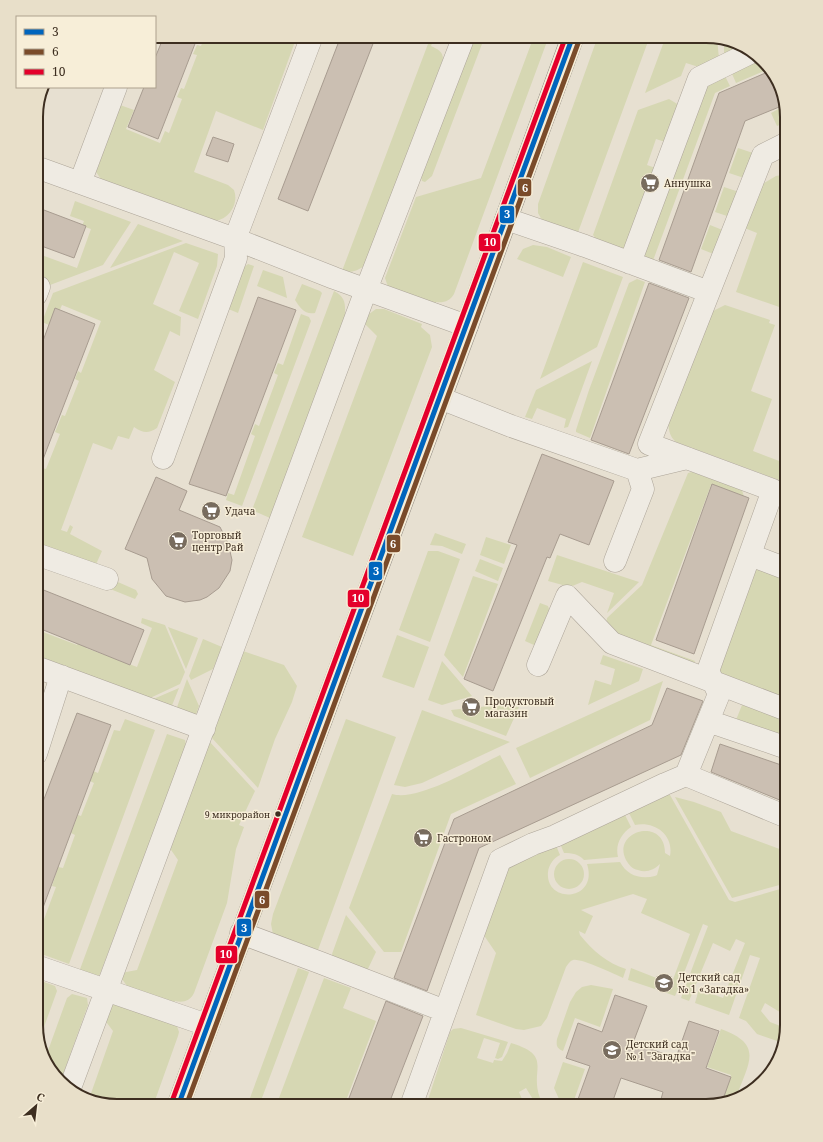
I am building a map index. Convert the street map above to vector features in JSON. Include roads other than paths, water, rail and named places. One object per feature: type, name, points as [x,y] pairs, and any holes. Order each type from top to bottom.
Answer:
[{"type":"main road","points":[[181,1099],[506,219],[569,43]]},
{"type":"street","points":[[163,458],[236,258],[235,239],[309,43]]},
{"type":"street","points":[[72,1084],[366,290],[461,43]]},
{"type":"street","points":[[630,263],[699,78],[746,55]]},
{"type":"street","points":[[80,183],[116,88]]},
{"type":"street","points":[[414,1099],[500,860],[686,775],[708,721],[718,694],[708,671],[773,490],[649,444],[762,155],[780,146]]},
{"type":"street","points":[[43,170],[235,239],[366,290],[466,326]]},
{"type":"street","points":[[506,219],[585,246],[709,292]]},
{"type":"street","points":[[440,398],[511,426],[637,470],[688,458]]},
{"type":"street","points":[[615,561],[643,489],[637,470]]},
{"type":"street","points":[[750,555],[780,566]]},
{"type":"street","points":[[43,556],[106,579]]},
{"type":"street","points":[[538,665],[568,596],[612,643],[780,707]]},
{"type":"street","points":[[43,670],[204,729]]},
{"type":"street","points":[[43,732],[61,676]]},
{"type":"street","points":[[708,721],[780,746]]},
{"type":"street","points":[[686,775],[780,814]]},
{"type":"street","points":[[241,933],[445,1011]]},
{"type":"street","points":[[43,968],[207,1025]]},
{"type":"place","name":"Аннушка","points":[[650,183]]},
{"type":"place","name":"Удача","points":[[211,511]]},
{"type":"place","name":"Торговый центр Рай","points":[[178,541]]},
{"type":"place","name":"Продуктовый магазин","points":[[471,707]]},
{"type":"place","name":"9 микрорайон","points":[[278,814]]},
{"type":"place","name":"Гастроном","points":[[423,838]]},
{"type":"place","name":"Детский сад № 1 «Загадка»","points":[[664,983]]},
{"type":"place","name":"Детский сад № 1 \"Загадка\"","points":[[612,1050]]}]
